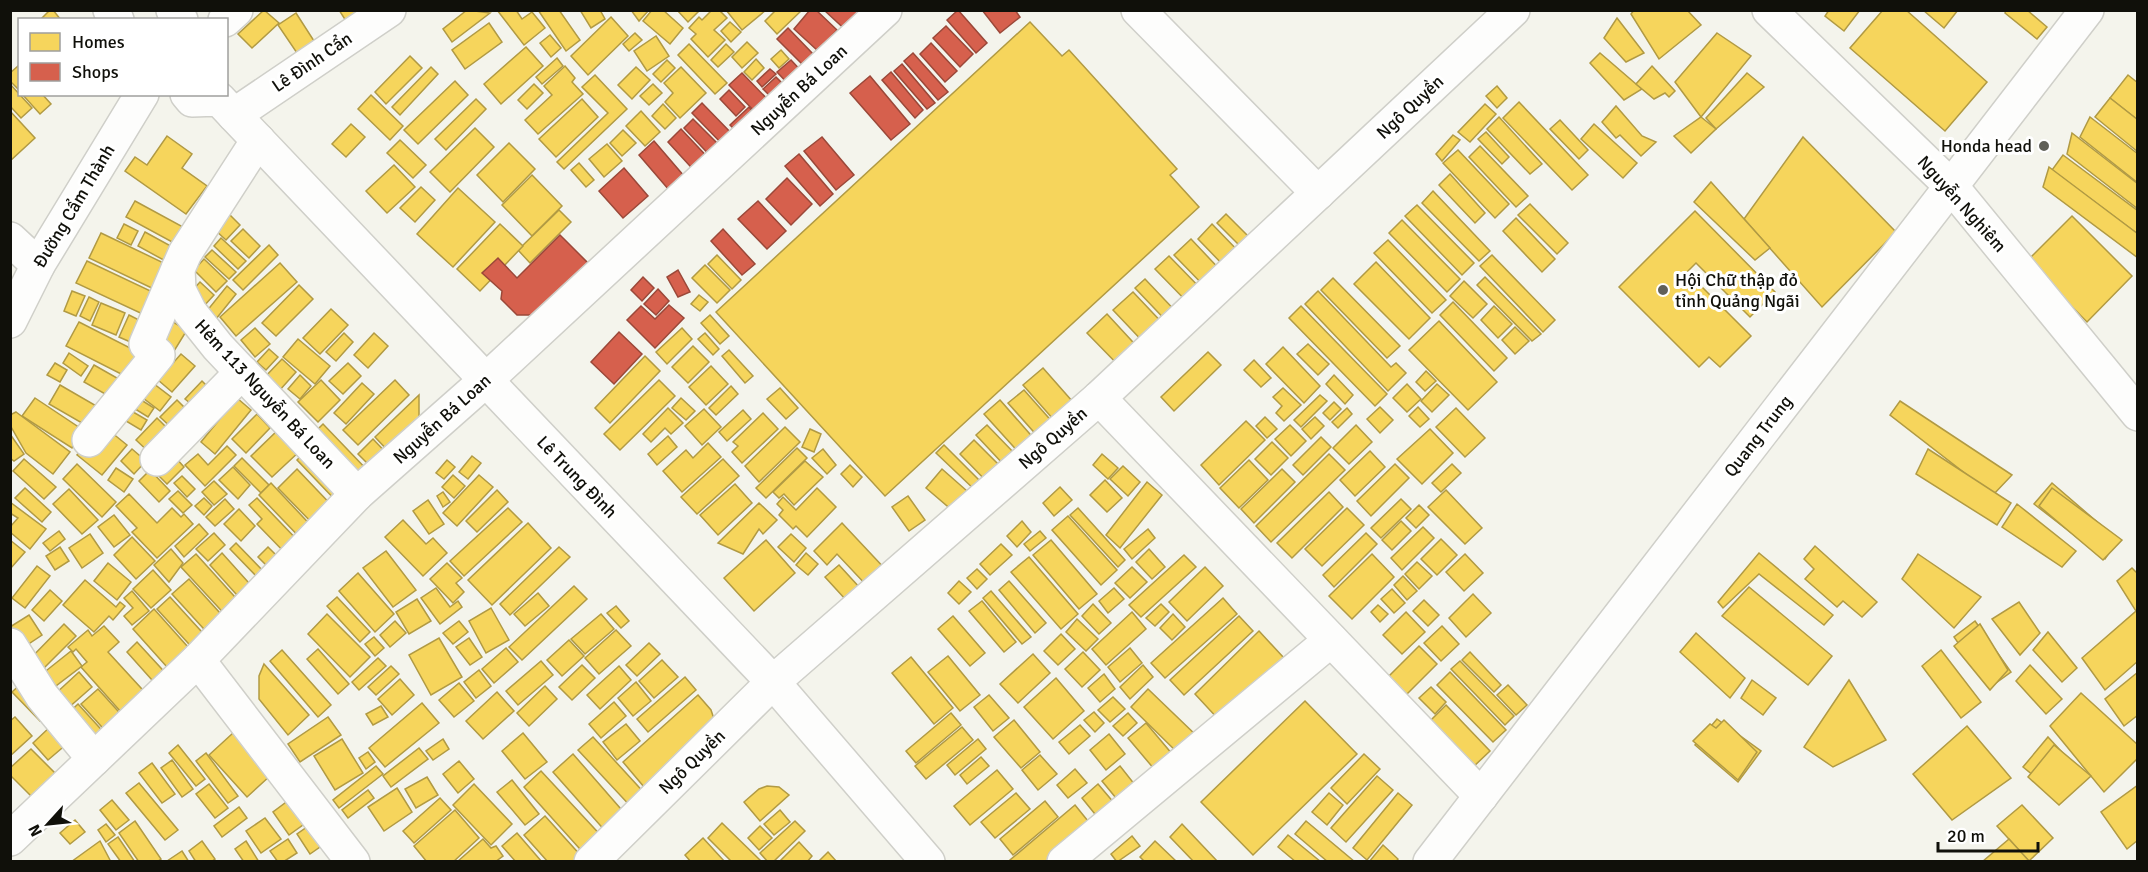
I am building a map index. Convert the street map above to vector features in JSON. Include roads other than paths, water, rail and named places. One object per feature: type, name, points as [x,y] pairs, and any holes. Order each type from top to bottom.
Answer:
[{"type":"street","name":"Lê Đình Cẩn","points":[[225,103],[389,10]]},
{"type":"street","name":"Nguyễn Bá Loan","points":[[10,839],[198,660],[357,494],[485,381],[885,10]]},
{"type":"street","points":[[1138,10],[1318,193]]},
{"type":"street","name":"Ngô Quyền","points":[[591,861],[773,682],[1099,398],[1513,10]]},
{"type":"street","name":"Nguyễn Nghiêm","points":[[1769,10],[1951,186],[2138,414]]},
{"type":"street","name":"Quang Trung","points":[[1430,861],[2087,10]]},
{"type":"street","name":"Đường Cẩm Thành","points":[[10,321],[38,265],[141,96]]},
{"type":"street","points":[[189,96],[192,100],[225,103]]},
{"type":"street","name":"Lê Trung Đình","points":[[225,103],[485,381],[773,682],[928,861]]},
{"type":"street","points":[[89,440],[158,355],[146,344],[179,280],[205,219],[258,140]]},
{"type":"street","points":[[10,239],[38,265]]},
{"type":"street","name":"Hẻm 113 Nguyễn Bá Loan","points":[[179,280],[201,327],[357,494]]},
{"type":"street","points":[[157,459],[242,372]]},
{"type":"street","points":[[1099,398],[1481,796]]},
{"type":"street","points":[[1064,861],[1331,640]]},
{"type":"street","points":[[10,645],[42,696],[94,759]]},
{"type":"street","points":[[198,660],[353,861]]},
{"type":"place","name":"Honda head","points":[[2044,146]]},
{"type":"place","name":"Hội Chữ thập đỏ tỉnh Quảng Ngãi","points":[[1663,290]]}]
